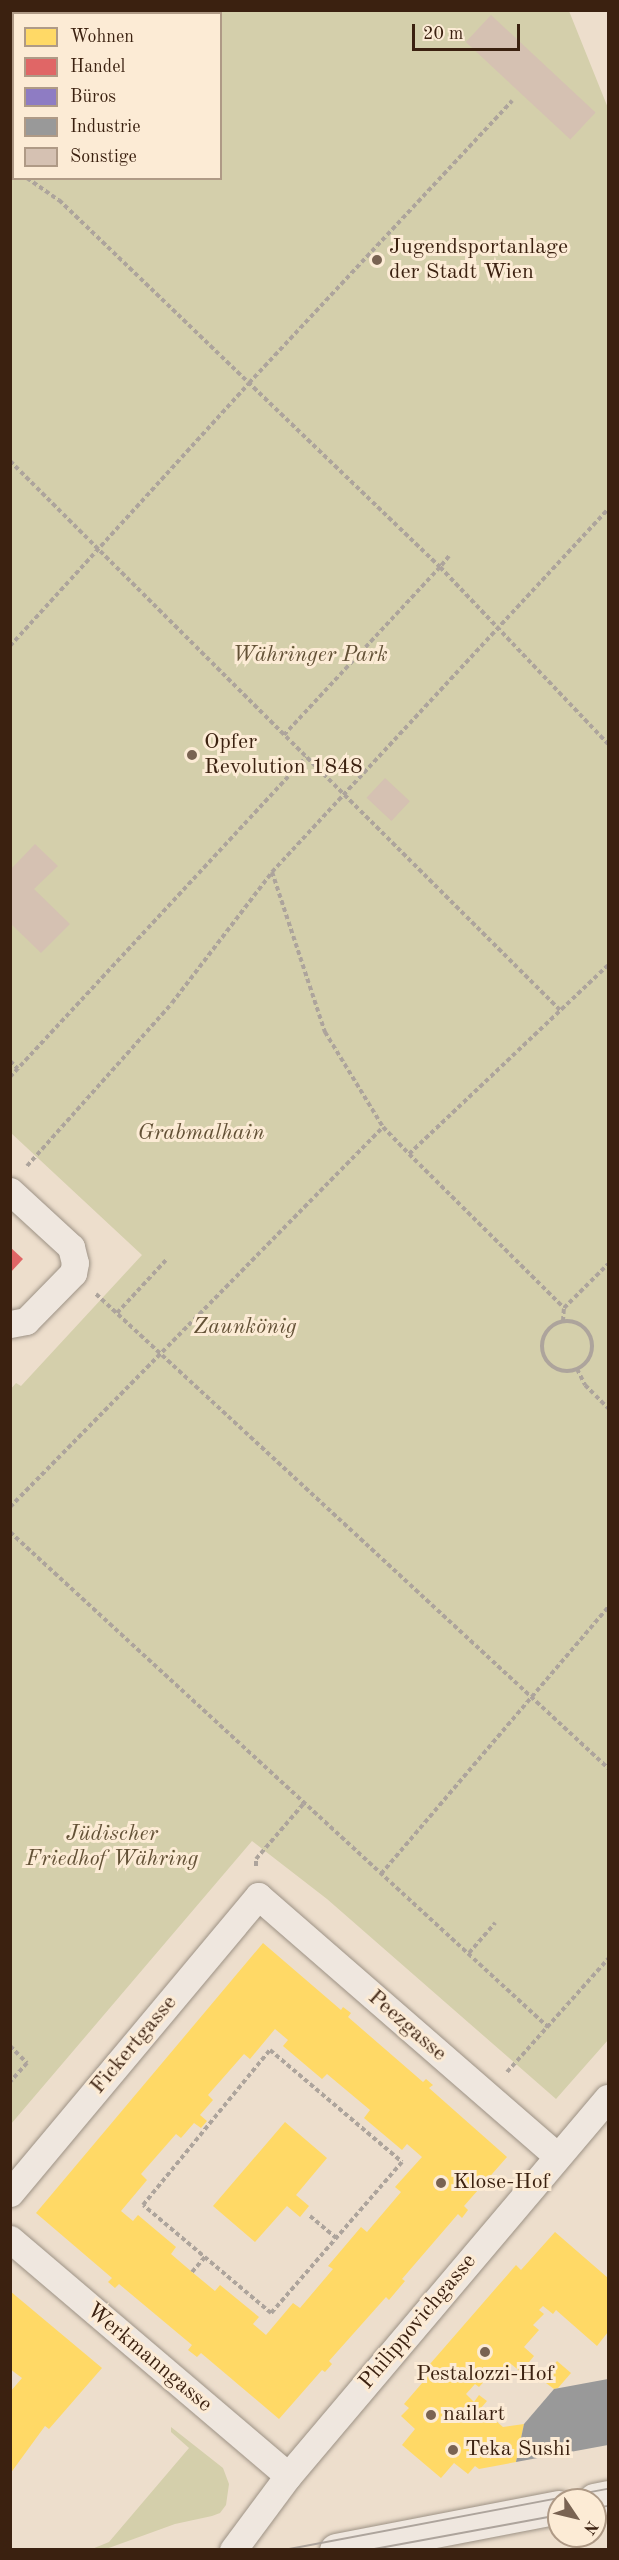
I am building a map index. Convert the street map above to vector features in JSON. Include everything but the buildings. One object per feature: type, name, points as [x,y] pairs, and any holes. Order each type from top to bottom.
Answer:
[{"type":"main road","points":[[336,2550],[547,2509]]},
{"type":"street","points":[[10,1191],[71,1247],[75,1255],[73,1273],[26,1321],[10,1324]]},
{"type":"street","name":"Peezgasse","points":[[258,1896],[557,2156]]},
{"type":"street","name":"Fickertgasse","points":[[10,2193],[258,1896]]},
{"type":"street","name":"Philippovichgasse","points":[[233,2550],[288,2476],[557,2156],[609,2098]]},
{"type":"street","name":"Werkmanngasse","points":[[10,2239],[288,2476]]},
{"type":"path","points":[[10,646],[249,383],[512,101]]},
{"type":"path","points":[[30,180],[58,200],[440,567],[500,626],[609,744]]},
{"type":"path","points":[[10,461],[561,1011]]},
{"type":"path","points":[[26,1167],[172,1003],[272,872],[609,509]]},
{"type":"path","points":[[284,735],[449,556]]},
{"type":"path","points":[[10,1077],[306,757]]},
{"type":"path","points":[[272,872],[325,1032],[382,1127],[564,1308]]},
{"type":"path","points":[[409,1155],[609,964]]},
{"type":"path","points":[[10,1061],[18,1069]]},
{"type":"path","points":[[10,1507],[382,1127]]},
{"type":"path","points":[[117,1313],[166,1260]]},
{"type":"path","points":[[563,1321],[564,1308],[609,1264]]},
{"type":"path","points":[[73,1273],[609,1768]]},
{"type":"path","points":[[563,1321],[580,1324],[591,1337],[591,1354],[588,1361],[577,1369],[558,1370],[545,1359],[542,1351],[544,1335],[549,1328],[563,1321]]},
{"type":"path","points":[[577,1369],[585,1386],[609,1408]]},
{"type":"path","points":[[10,1532],[548,2027]]},
{"type":"path","points":[[381,1874],[609,1607]]},
{"type":"path","points":[[258,1896],[256,1859],[305,1802]]},
{"type":"path","points":[[469,1953],[495,1923]]},
{"type":"path","points":[[487,2095],[609,1959]]},
{"type":"path","points":[[10,2046],[27,2063],[10,2082]]},
{"type":"path","points":[[270,2050],[402,2162],[271,2313],[205,2257],[143,2205],[270,2050]]},
{"type":"path","points":[[310,2216],[336,2238]]},
{"type":"path","points":[[192,2272],[205,2257]]},
{"type":"green space","name":"Währinger Park","points":[[569,11],[608,108],[608,2040],[556,2099],[327,1899],[252,1841],[11,2124],[10,1390],[16,1383],[21,1386],[142,1255],[11,1133],[11,79],[12,78],[12,180],[222,180],[222,12],[98,12]]},
{"type":"green space","points":[[171,2427],[223,2468],[229,2484],[226,2505],[220,2513],[212,2516],[175,2524],[106,2549],[92,2549],[109,2542],[189,2448],[171,2432]]},
{"type":"tram line","points":[[284,2550],[608,2489]]},
{"type":"tram line","points":[[369,2550],[547,2517]]},
{"type":"place","name":"Jugendsportanlage der Stadt Wien","points":[[377,260]]},
{"type":"place","name":"Opfer Revolution 1848","points":[[192,755]]},
{"type":"place","name":"Klose-Hof","points":[[441,2183]]},
{"type":"place","name":"Pestalozzi-Hof","points":[[485,2352]]},
{"type":"place","name":"nailart","points":[[431,2415]]},
{"type":"place","name":"Teka Sushi","points":[[453,2450]]},
{"type":"park label","name":"Grabmalhain","points":[[201,1134]]},
{"type":"park label","name":"Zaunkönig","points":[[245,1328]]},
{"type":"park label","name":"Jüdischer Friedhof Währing","points":[[112,1847]]}]
